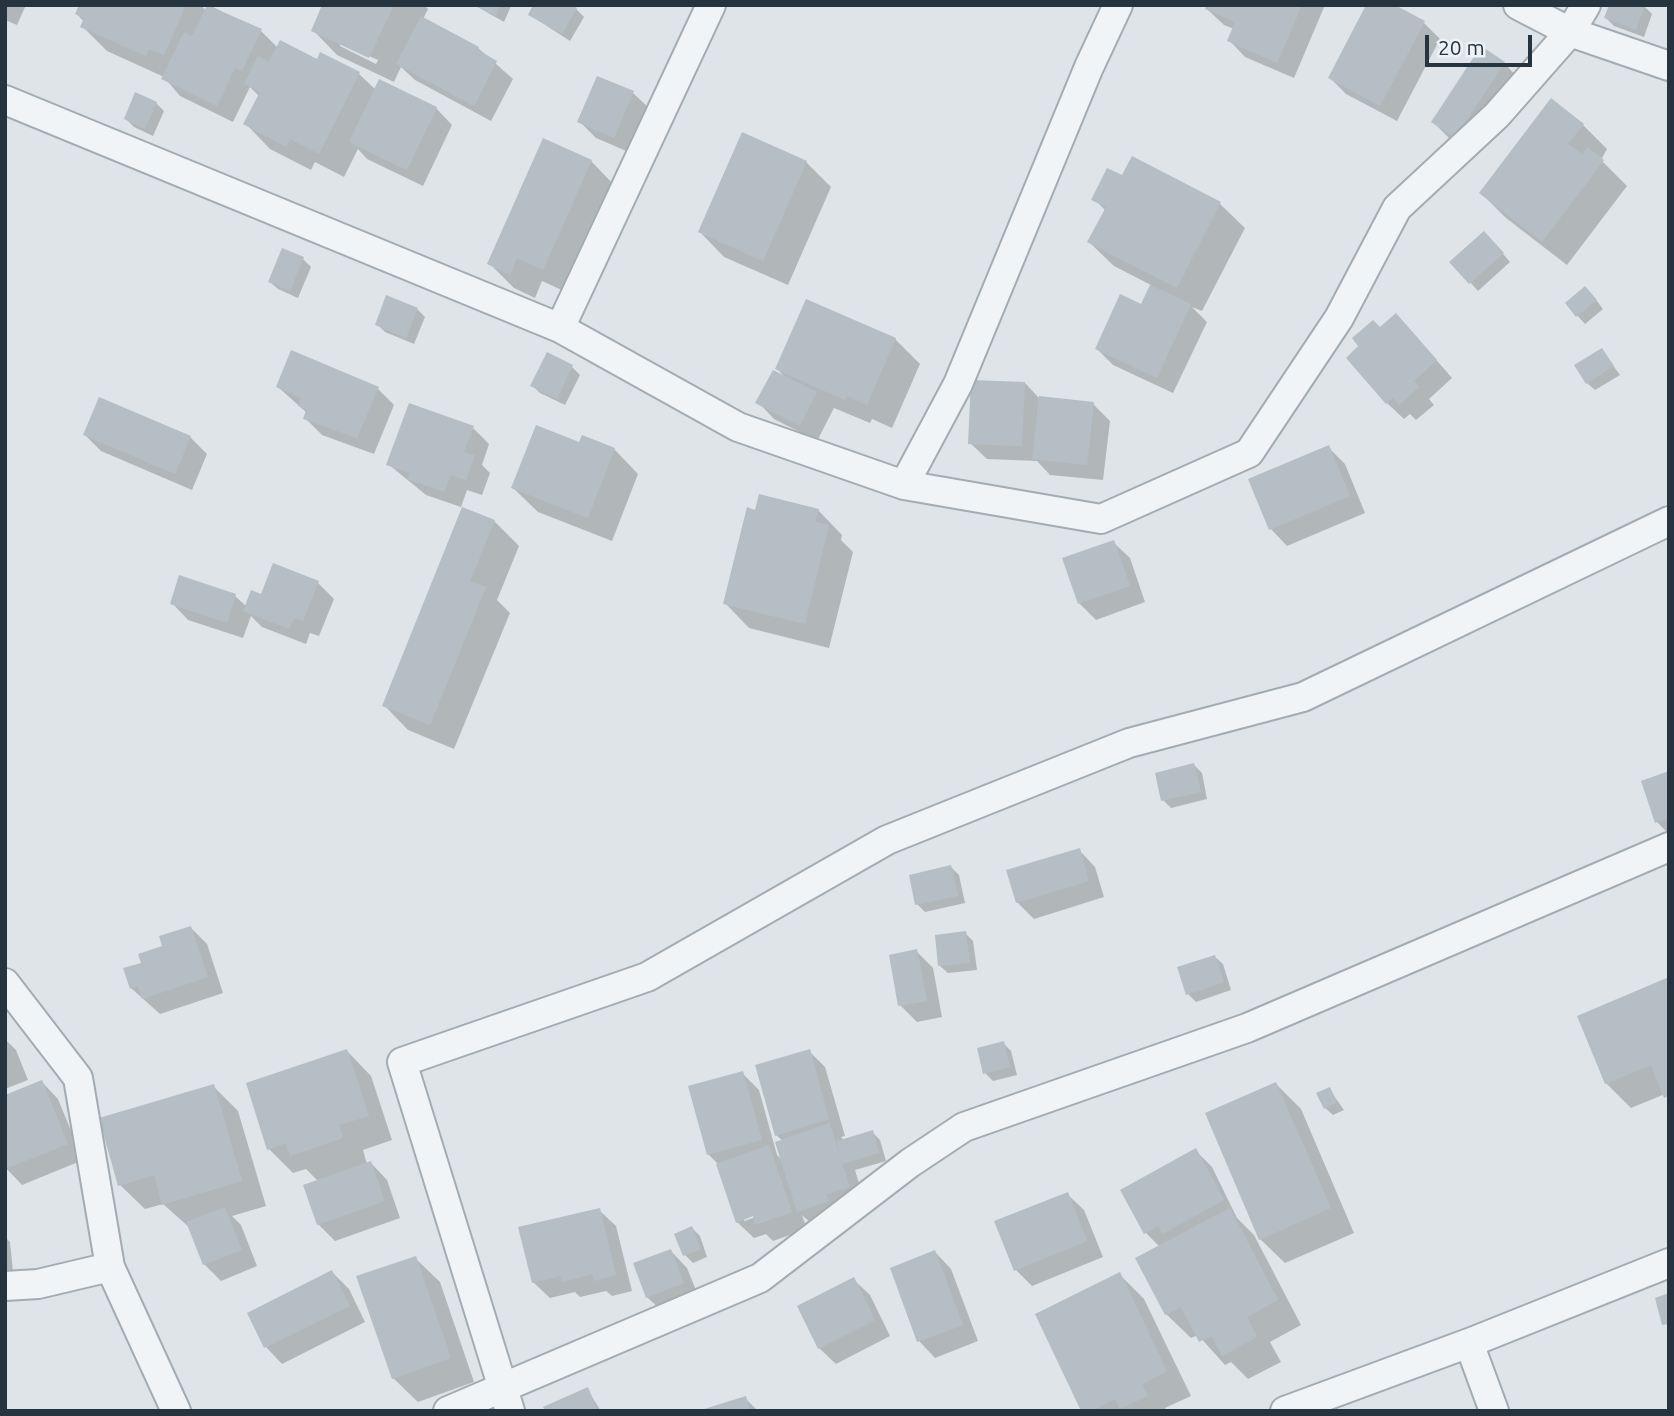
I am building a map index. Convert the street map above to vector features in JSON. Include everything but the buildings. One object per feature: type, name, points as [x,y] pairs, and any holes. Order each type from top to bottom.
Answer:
[{"type":"street","points":[[904,485],[958,383],[1089,67],[1118,5]]},
{"type":"street","points":[[1518,5],[1570,32],[1669,66]]},
{"type":"street","points":[[5,100],[560,328],[738,427],[904,485],[1101,519],[1249,453],[1339,318],[1397,208],[1497,115],[1570,32],[1586,5]]},
{"type":"street","points":[[560,328],[701,9]]},
{"type":"street","points":[[506,1399],[402,1062],[647,977],[887,840],[1129,744],[1303,697],[1669,521]]},
{"type":"street","points":[[448,1411],[506,1399],[760,1278],[910,1163],[964,1127],[1247,1028],[1669,847]]},
{"type":"street","points":[[5,983],[78,1078],[110,1267],[176,1411]]},
{"type":"street","points":[[1285,1411],[1469,1343],[1669,1263]]},
{"type":"street","points":[[5,1286],[38,1284],[110,1267]]},
{"type":"street","points":[[1469,1343],[1494,1411]]}]
